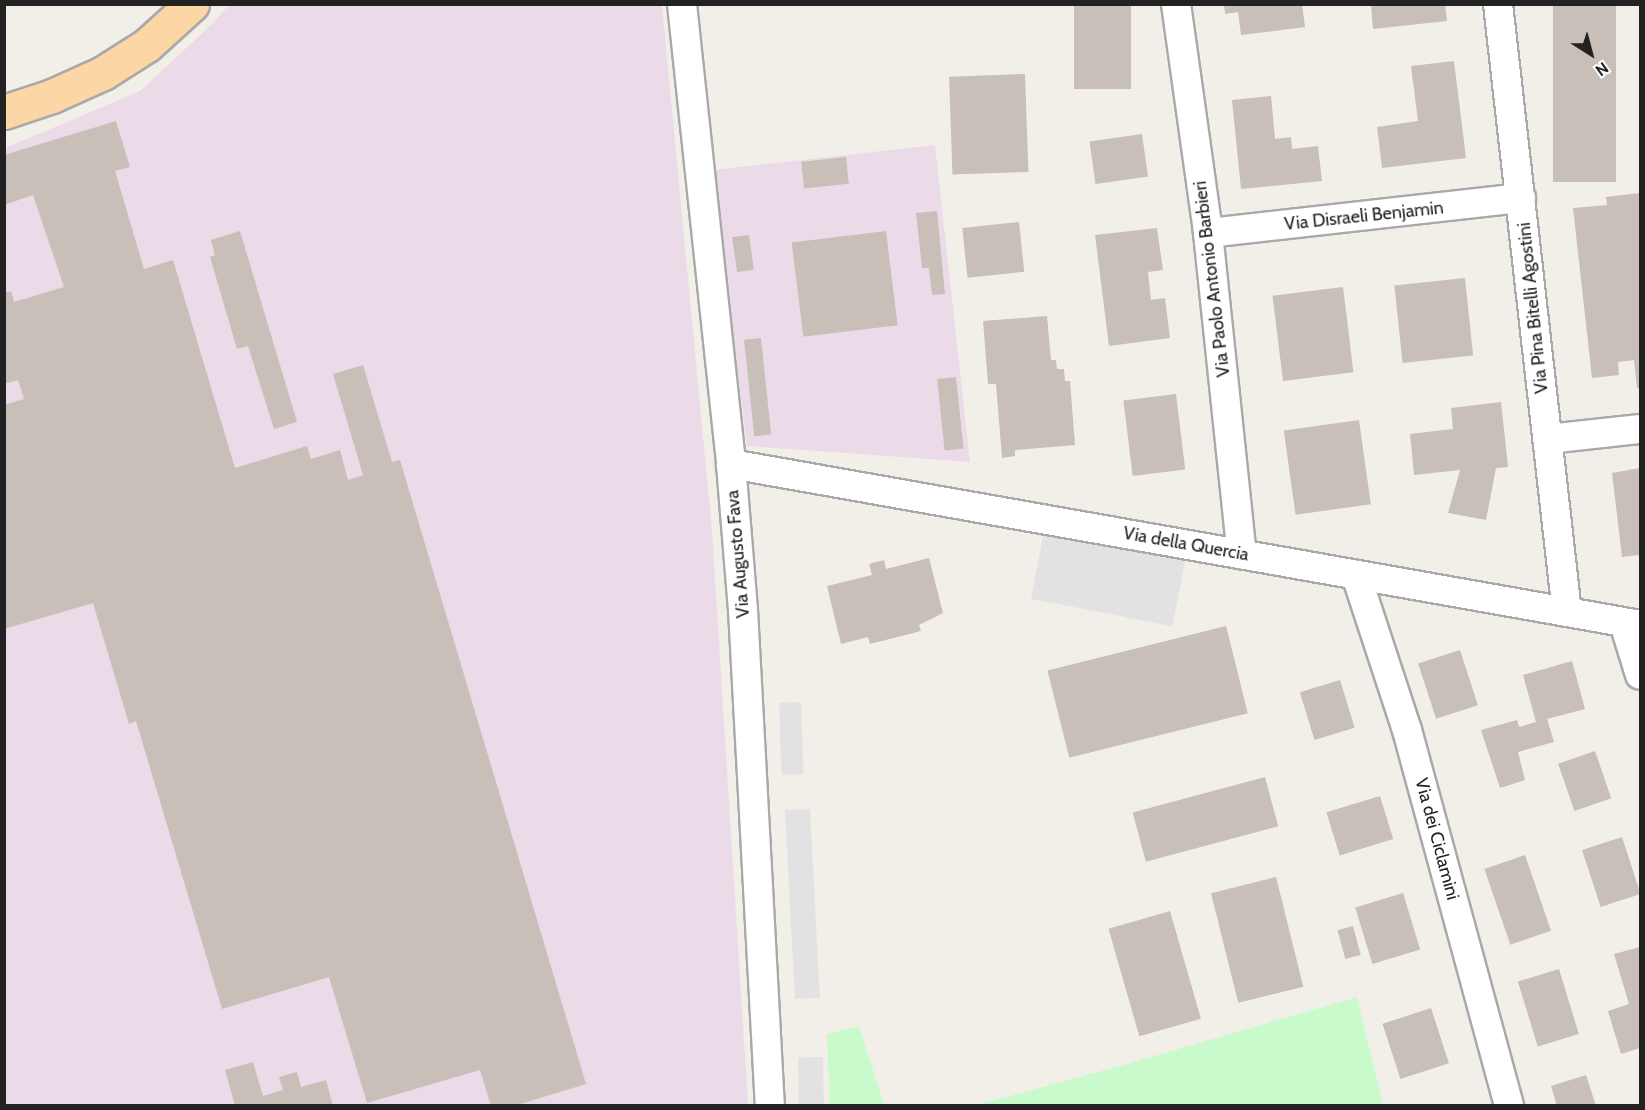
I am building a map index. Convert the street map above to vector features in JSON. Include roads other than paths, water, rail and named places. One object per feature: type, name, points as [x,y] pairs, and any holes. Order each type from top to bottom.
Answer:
[{"type":"main road","points":[[4,112],[52,96],[103,73],[147,45],[192,4]]},
{"type":"street","name":"Via Augusto Fava","points":[[682,4],[731,464],[748,691],[770,1106]]},
{"type":"street","name":"Via Paolo Antonio Barbieri","points":[[1176,4],[1208,233],[1242,554]]},
{"type":"street","name":"Via Pina Bitelli Agostini","points":[[1498,4],[1568,612]]},
{"type":"street","name":"Via Disraeli Benjamin","points":[[1208,233],[1521,198]]},
{"type":"street","points":[[1548,439],[1641,429]]},
{"type":"street","name":"Via della Quercia","points":[[731,464],[1632,624]]},
{"type":"street","name":"Via dei Ciclamini","points":[[1356,575],[1407,730],[1509,1106]]},
{"type":"street","points":[[1632,624],[1641,675]]}]
